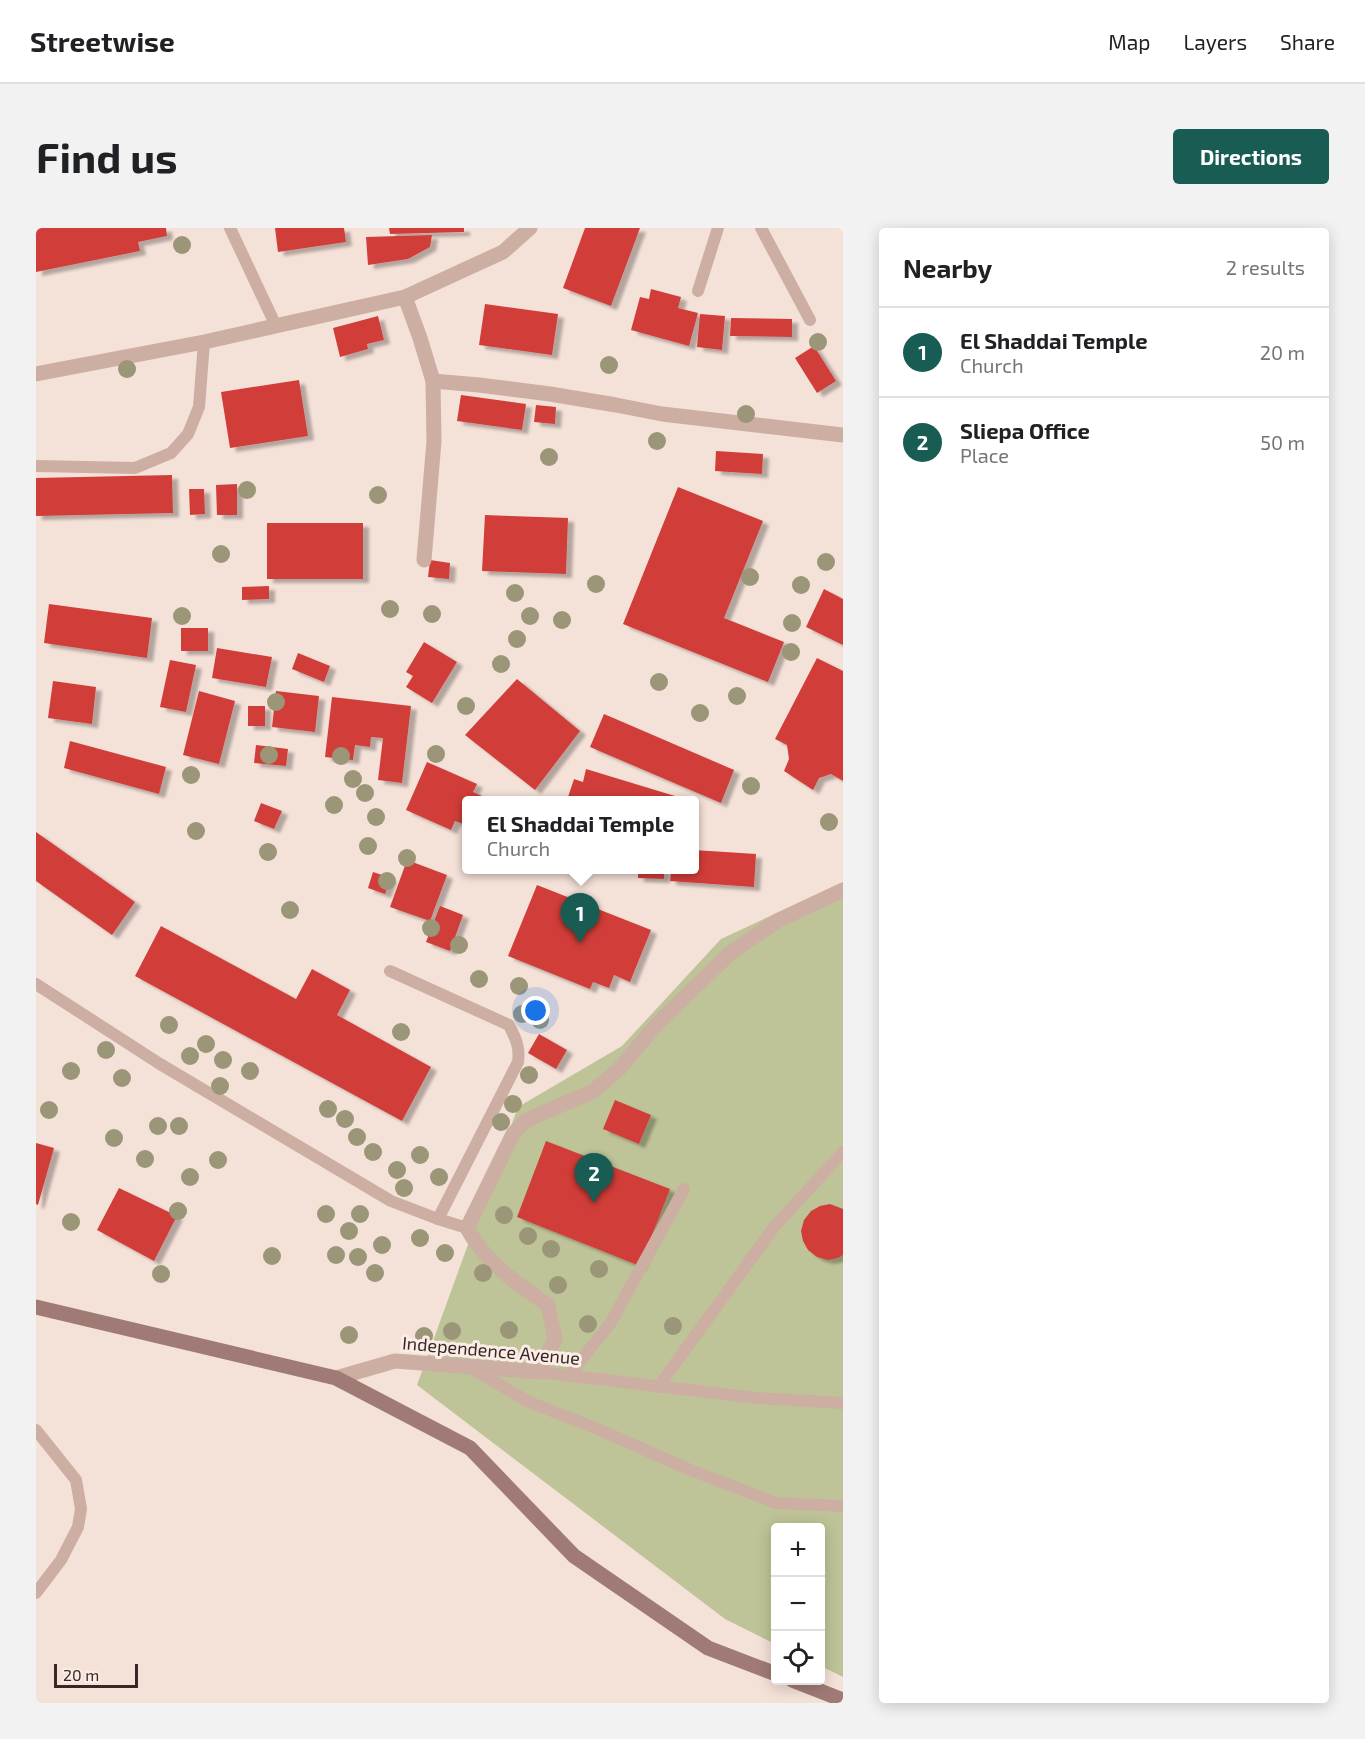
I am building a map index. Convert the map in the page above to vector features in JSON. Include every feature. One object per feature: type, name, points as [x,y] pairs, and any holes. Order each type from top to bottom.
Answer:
[{"type":"street","points":[[36,374],[204,342],[405,297],[503,252],[530,228]]},
{"type":"street","points":[[405,297],[433,381],[434,441],[424,560]]},
{"type":"street","points":[[433,381],[550,394],[662,414],[843,435]]},
{"type":"street","points":[[539,1372],[555,1339],[548,1305],[515,1282],[481,1250],[468,1228],[513,1134],[524,1122],[592,1092],[620,1068],[657,1024],[729,954],[777,921],[843,890]]},
{"type":"street","name":"Independence Avenue","points":[[36,1307],[336,1378],[395,1362],[539,1372]]},
{"type":"street","points":[[336,1378],[470,1448],[574,1556],[708,1648],[771,1672]]},
{"type":"street","points":[[805,1685],[843,1700]]},
{"type":"lane","points":[[230,228],[276,326]]},
{"type":"lane","points":[[699,291],[718,228]]},
{"type":"lane","points":[[761,228],[810,320]]},
{"type":"lane","points":[[36,466],[135,468],[171,453],[188,434],[199,407],[204,342]]},
{"type":"lane","points":[[390,971],[509,1025],[520,1050],[518,1062],[438,1219]]},
{"type":"lane","points":[[36,984],[160,1064],[391,1201],[468,1228]]},
{"type":"lane","points":[[658,1387],[775,1226],[843,1152]]},
{"type":"lane","points":[[568,1376],[609,1324],[684,1189]]},
{"type":"lane","points":[[469,1367],[529,1402],[688,1469],[776,1503],[843,1506]]},
{"type":"lane","name":"Independence Avenue","points":[[539,1372],[756,1398],[843,1403]]},
{"type":"lane","points":[[36,1430],[76,1480],[81,1509],[78,1527],[61,1560],[36,1593]]},
{"type":"green space","points":[[843,882],[843,1677],[825,1668],[825,1523],[771,1523],[771,1642],[725,1619],[417,1385],[518,1107],[622,1046],[721,939]]},
{"type":"building","points":[[36,228],[166,228],[167,236],[138,242],[140,251],[36,272]]},
{"type":"building","points":[[275,228],[344,228],[346,242],[278,252]]},
{"type":"building","points":[[389,228],[464,228],[464,232],[390,234]]},
{"type":"building","points":[[585,228],[640,228],[611,306],[563,288]]},
{"type":"building","points":[[432,235],[430,247],[408,259],[368,265],[366,237]]},
{"type":"building","points":[[651,289],[681,297],[678,308],[698,313],[689,346],[631,330],[640,297],[649,299]]},
{"type":"building","points":[[485,304],[558,314],[552,355],[479,345]]},
{"type":"building","points":[[700,314],[725,316],[722,350],[697,347]]},
{"type":"building","points":[[378,316],[384,340],[367,344],[368,349],[340,357],[333,328]]},
{"type":"building","points":[[731,318],[792,319],[792,337],[730,336]]},
{"type":"building","points":[[814,346],[836,381],[817,393],[795,358]]},
{"type":"building","points":[[299,380],[308,436],[230,448],[221,392]]},
{"type":"building","points":[[461,395],[526,404],[522,430],[457,421]]},
{"type":"building","points":[[536,405],[556,407],[555,424],[534,422]]},
{"type":"building","points":[[716,451],[763,454],[762,474],[715,471]]},
{"type":"building","points":[[172,475],[173,513],[36,516],[36,478]]},
{"type":"building","points":[[237,484],[237,515],[217,515],[216,485]]},
{"type":"building","points":[[678,487],[763,521],[724,618],[784,642],[768,682],[623,624]]},
{"type":"building","points":[[189,489],[204,489],[205,514],[190,515]]},
{"type":"building","points":[[485,515],[568,518],[566,574],[482,571]]},
{"type":"building","points":[[267,523],[363,523],[363,579],[267,579]]},
{"type":"building","points":[[430,560],[450,563],[449,579],[428,577]]},
{"type":"building","points":[[269,586],[269,599],[242,600],[242,587]]},
{"type":"building","points":[[824,589],[843,599],[843,645],[806,627]]},
{"type":"building","points":[[49,604],[152,618],[147,658],[44,643]]},
{"type":"building","points":[[181,628],[208,628],[208,651],[181,651]]},
{"type":"building","points":[[424,642],[457,662],[432,703],[406,687],[413,676],[406,672]]},
{"type":"building","points":[[217,648],[272,657],[266,687],[212,678]]},
{"type":"building","points":[[298,653],[330,666],[324,682],[292,669]]},
{"type":"building","points":[[817,658],[843,671],[843,781],[831,774],[819,778],[813,790],[784,771],[789,759],[787,745],[775,739]]},
{"type":"building","points":[[170,660],[196,665],[186,712],[160,707]]},
{"type":"building","points":[[517,679],[580,731],[535,790],[465,735]]},
{"type":"building","points":[[53,681],[96,687],[92,724],[48,718]]},
{"type":"building","points":[[199,691],[235,701],[219,764],[183,755]]},
{"type":"building","points":[[276,691],[319,696],[315,732],[272,727]]},
{"type":"building","points":[[332,697],[411,706],[402,783],[378,780],[383,738],[371,737],[370,747],[355,745],[353,760],[325,757]]},
{"type":"building","points":[[248,706],[265,706],[265,726],[248,726]]},
{"type":"building","points":[[604,714],[734,770],[721,803],[590,747]]},
{"type":"building","points":[[70,741],[166,767],[159,794],[64,768]]},
{"type":"building","points":[[256,745],[288,749],[286,766],[254,763]]},
{"type":"building","points":[[427,762],[477,784],[473,792],[482,796],[462,796],[462,824],[455,821],[451,830],[406,810]]},
{"type":"building","points":[[586,769],[675,796],[568,796],[574,779],[583,782]]},
{"type":"building","points":[[261,803],[282,811],[274,829],[254,821]]},
{"type":"building","points":[[36,832],[135,902],[112,935],[36,881]]},
{"type":"building","points":[[699,850],[756,854],[754,887],[670,881],[671,874],[699,874]]},
{"type":"building","points":[[407,860],[447,875],[430,921],[390,907]]},
{"type":"building","points":[[373,872],[391,878],[385,894],[368,888]]},
{"type":"building","points":[[638,874],[664,874],[664,879],[638,878]]},
{"type":"building","points":[[537,885],[651,930],[630,982],[614,975],[609,988],[593,982],[590,989],[508,956]]},
{"type":"building","points":[[440,906],[463,915],[450,951],[426,942]]},
{"type":"building","points":[[161,926],[296,999],[312,969],[350,990],[337,1015],[431,1067],[402,1121],[135,976]]},
{"type":"building","points":[[539,1034],[567,1050],[556,1069],[528,1053]]},
{"type":"building","points":[[615,1100],[651,1115],[639,1144],[603,1129]]},
{"type":"building","points":[[546,1141],[670,1189],[640,1266],[517,1217]]},
{"type":"building","points":[[36,1143],[54,1148],[38,1205],[36,1204]]},
{"type":"building","points":[[119,1188],[177,1216],[154,1261],[97,1230]]},
{"type":"building","points":[[830,1204],[843,1209],[843,1255],[828,1260],[817,1257],[808,1250],[801,1231],[804,1220],[811,1211]]},
{"type":"place","name":"El Shaddai Temple","points":[[580,943]]},
{"type":"place","name":"Sliepa Office","points":[[594,1203]]}]
